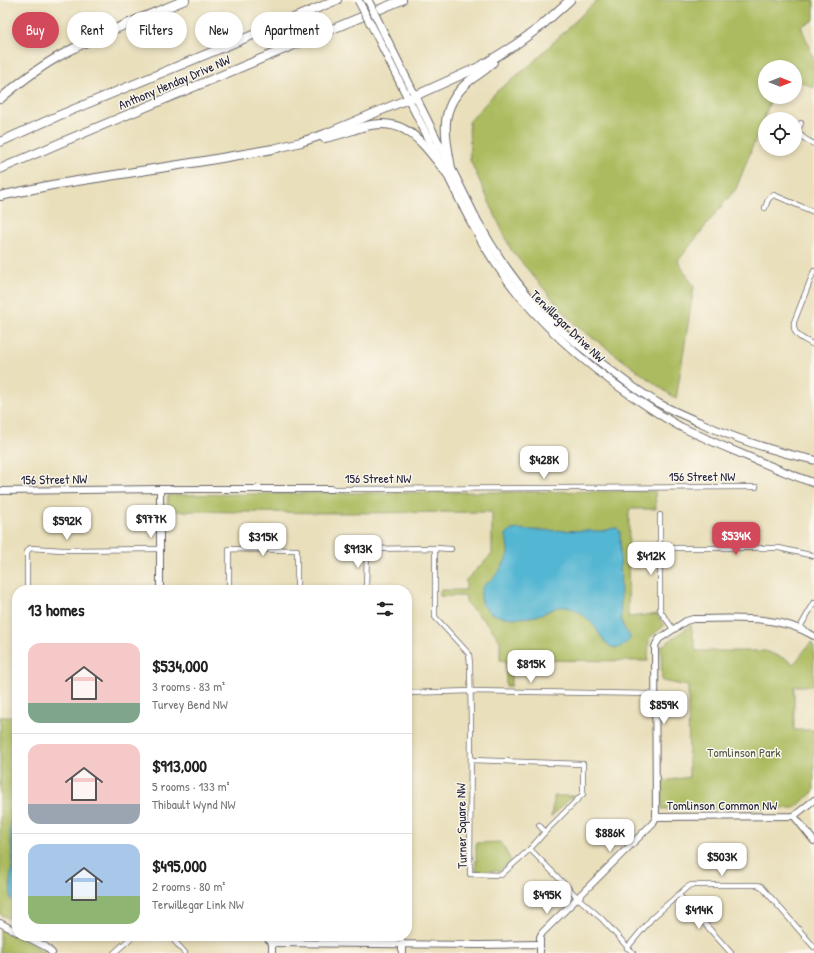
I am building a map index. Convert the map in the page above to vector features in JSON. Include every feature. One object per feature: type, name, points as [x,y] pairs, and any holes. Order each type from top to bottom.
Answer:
[{"type":"highway","points":[[0,99],[34,72],[65,53],[97,37],[185,0]]},
{"type":"highway","name":"Anthony Henday Drive NW","points":[[0,142],[68,112],[337,0]]},
{"type":"highway","name":"Anthony Henday Drive NW","points":[[0,169],[402,0]]},
{"type":"highway","points":[[301,142],[325,134],[481,66],[497,57],[540,26],[570,0]]},
{"type":"highway","points":[[448,169],[445,133],[448,111],[456,95],[469,81],[490,67],[497,57]]},
{"type":"highway","points":[[0,196],[52,185],[266,150],[335,136],[363,127],[379,124],[404,129],[413,134],[448,169]]},
{"type":"main road","name":"Terwillegar Drive NW","points":[[358,0],[380,35],[448,169],[486,236],[519,286],[544,315],[625,382],[658,403],[700,423],[760,446],[814,460]]},
{"type":"main road","name":"Terwillegar Drive NW","points":[[368,0],[380,35]]},
{"type":"main road","name":"Terwillegar Drive NW","points":[[448,169],[462,206],[481,241],[517,294],[539,319],[596,371],[648,407],[681,427],[722,446],[814,482]]},
{"type":"street","points":[[802,137],[814,144]]},
{"type":"street","points":[[765,208],[770,196],[774,195],[814,212]]},
{"type":"street","points":[[814,271],[793,327],[796,333],[814,345]]},
{"type":"street","name":"156 Street NW","points":[[0,491],[756,487]]},
{"type":"street","points":[[160,489],[160,585]]},
{"type":"street","points":[[660,515],[660,608],[661,612],[673,629]]},
{"type":"street","points":[[27,585],[27,552],[30,548],[63,550],[160,549]]},
{"type":"street","name":"Turner Square NW","points":[[435,548],[435,614],[437,619],[469,654],[471,692],[470,874],[501,874],[530,849],[583,794],[584,764],[471,760]]},
{"type":"street","points":[[660,548],[779,548],[814,556]]},
{"type":"street","points":[[229,585],[229,549],[297,550],[297,585]]},
{"type":"street","points":[[366,585],[367,549],[451,549]]},
{"type":"street","points":[[799,629],[814,603]]},
{"type":"street","name":"Tomlinson Common NW","points":[[814,636],[799,629],[770,620],[693,618],[673,629],[659,639],[656,644],[655,694],[656,817],[794,816],[814,800]]},
{"type":"street","points":[[412,693],[655,694]]},
{"type":"street","points":[[794,816],[814,841]]},
{"type":"street","points":[[540,953],[540,937],[542,933],[653,823],[656,817]]},
{"type":"street","points":[[539,825],[545,832]]},
{"type":"street","points":[[530,849],[578,898],[602,919],[633,953]]},
{"type":"street","points":[[628,948],[652,918],[691,885],[762,886],[814,947]]},
{"type":"street","points":[[679,895],[731,953]]},
{"type":"street","points":[[0,923],[12,929]]},
{"type":"street","points":[[34,941],[52,953]]},
{"type":"street","points":[[114,953],[127,941]]},
{"type":"street","points":[[175,941],[186,953]]},
{"type":"street","points":[[272,953],[272,943],[480,945],[540,944]]},
{"type":"street","points":[[402,944],[402,953]]},
{"type":"green space","points":[[597,0],[814,0],[814,20],[801,26],[814,60],[814,88],[802,82],[802,60],[758,60],[758,104],[769,104],[766,112],[758,112],[758,133],[736,189],[678,261],[694,287],[676,399],[574,324],[511,250],[470,160],[469,122],[496,92],[530,65]]},
{"type":"green space","points":[[655,491],[656,509],[629,509],[628,617],[657,614],[664,626],[649,638],[648,661],[511,660],[511,686],[506,686],[506,661],[500,660],[500,641],[491,628],[466,603],[466,596],[440,596],[440,590],[466,590],[466,580],[492,554],[492,512],[334,513],[167,511],[168,495]]},
{"type":"green space","name":"Tomlinson Park","points":[[691,625],[696,651],[765,651],[786,659],[794,664],[811,642],[814,646],[814,686],[794,686],[794,730],[814,730],[814,791],[795,808],[662,809],[663,781],[689,777],[688,686],[662,681],[661,647]]},
{"type":"green space","points":[[0,717],[12,717],[12,920],[0,914]]},
{"type":"green space","points":[[554,796],[573,796],[551,817],[554,803]]},
{"type":"green space","points":[[501,842],[511,861],[499,871],[476,871],[476,843]]},
{"type":"green space","points":[[0,929],[12,934],[12,941],[27,941],[45,953],[0,953]]},
{"type":"water","points":[[617,528],[620,531],[621,620],[625,630],[629,634],[630,639],[621,647],[614,648],[610,646],[586,618],[570,608],[557,607],[534,616],[516,618],[503,617],[493,614],[482,604],[482,588],[496,575],[507,556],[506,534],[508,532],[519,529],[603,531]]},
{"type":"water","points":[[12,811],[12,851],[10,831]]},
{"type":"water","points":[[12,868],[12,900],[11,899],[10,881]]}]
